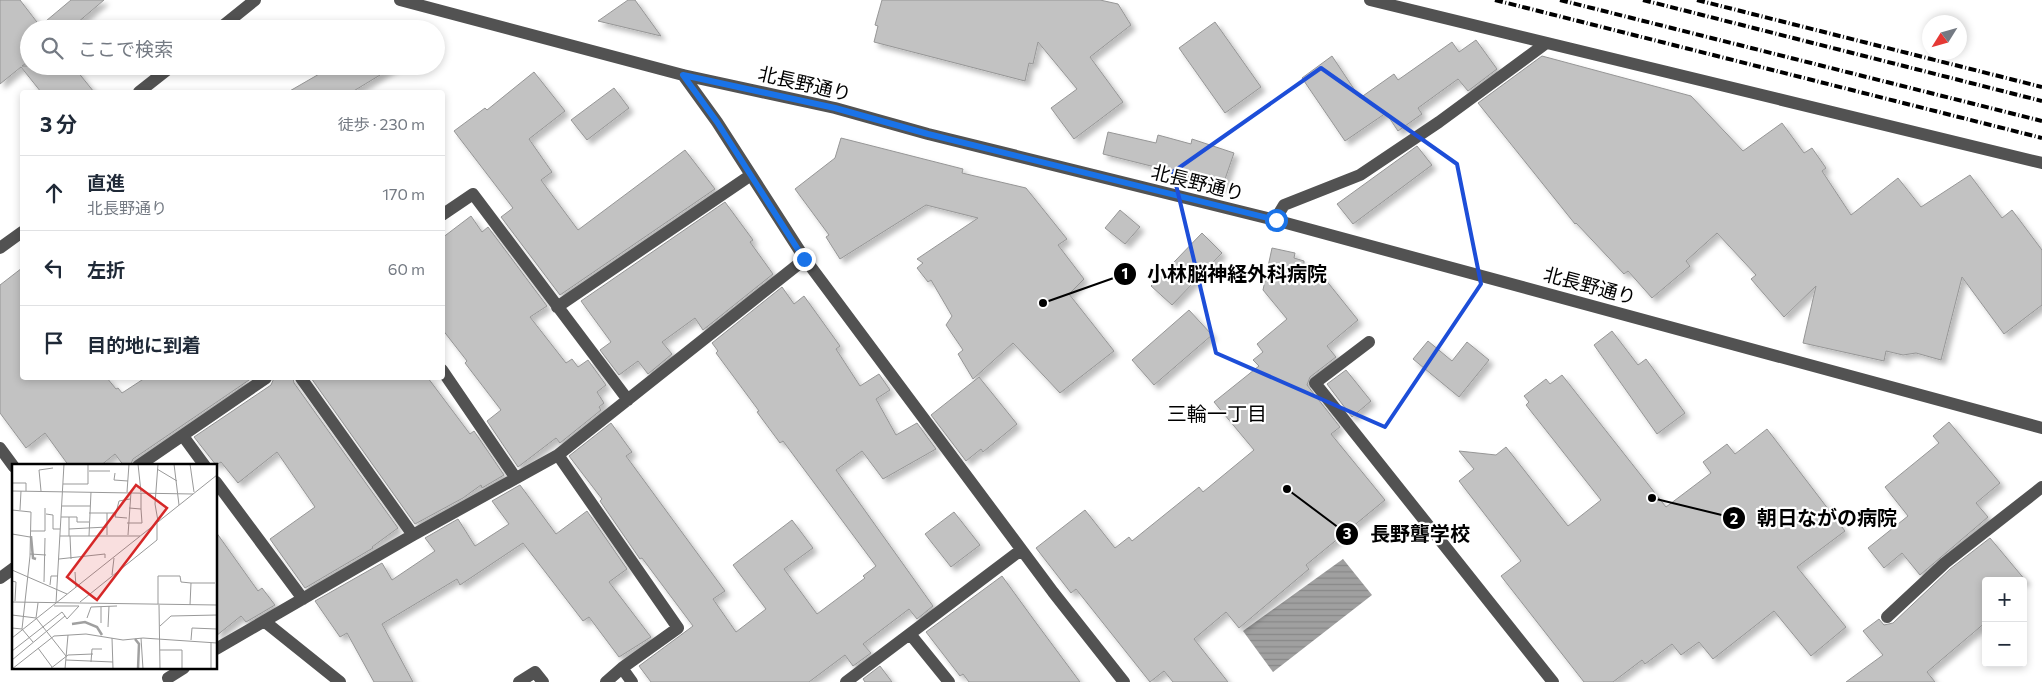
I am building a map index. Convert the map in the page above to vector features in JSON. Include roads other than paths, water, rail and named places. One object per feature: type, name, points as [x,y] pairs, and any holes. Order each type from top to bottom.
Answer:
[{"type":"street","points":[[230,20],[255,0]]},
{"type":"street","name":"北長野通り","points":[[400,0],[683,75],[835,108],[938,137],[1276,220],[2042,428]]},
{"type":"street","points":[[1370,0],[1545,44],[2042,163]]},
{"type":"street","points":[[1276,220],[1284,205],[1360,175],[1439,122],[1545,44]]},
{"type":"street","points":[[142,90],[161,75]]},
{"type":"street","points":[[683,75],[717,122],[804,259],[1021,550],[1124,682]]},
{"type":"street","points":[[557,307],[751,175]]},
{"type":"street","points":[[445,213],[473,194],[628,400]]},
{"type":"street","points":[[0,248],[20,233]]},
{"type":"street","points":[[218,648],[412,535],[558,455],[804,259]]},
{"type":"street","points":[[1369,342],[1315,383],[1553,682]]},
{"type":"street","points":[[445,374],[516,477]]},
{"type":"street","points":[[141,464],[263,380]]},
{"type":"street","points":[[302,380],[412,535]]},
{"type":"street","points":[[183,436],[204,464]]},
{"type":"street","points":[[0,448],[12,464]]},
{"type":"street","points":[[558,455],[678,628],[622,668],[606,682]]},
{"type":"street","points":[[218,485],[303,599]]},
{"type":"street","points":[[1888,617],[1945,563],[2042,487]]},
{"type":"street","points":[[846,682],[1021,550]]},
{"type":"street","points":[[0,578],[12,569]]},
{"type":"street","points":[[264,621],[340,682]]},
{"type":"street","points":[[910,634],[949,682]]},
{"type":"street","points":[[622,668],[632,682]]},
{"type":"street","points":[[166,676],[180,670]]},
{"type":"street","points":[[519,682],[535,672],[543,682]]},
{"type":"railway","points":[[1495,0],[2042,138]]},
{"type":"railway","points":[[1560,0],[2042,121]]},
{"type":"railway","points":[[1643,0],[2042,101]]},
{"type":"railway","points":[[1697,0],[2042,87]]},
{"type":"place","name":"小林脳神経外科病院","points":[[1043,303]]},
{"type":"place","name":"長野聾学校","points":[[1287,489]]},
{"type":"place","name":"朝日ながの病院","points":[[1652,498]]},
{"type":"district","name":"三輪一丁目","points":[[1217,413]]}]
